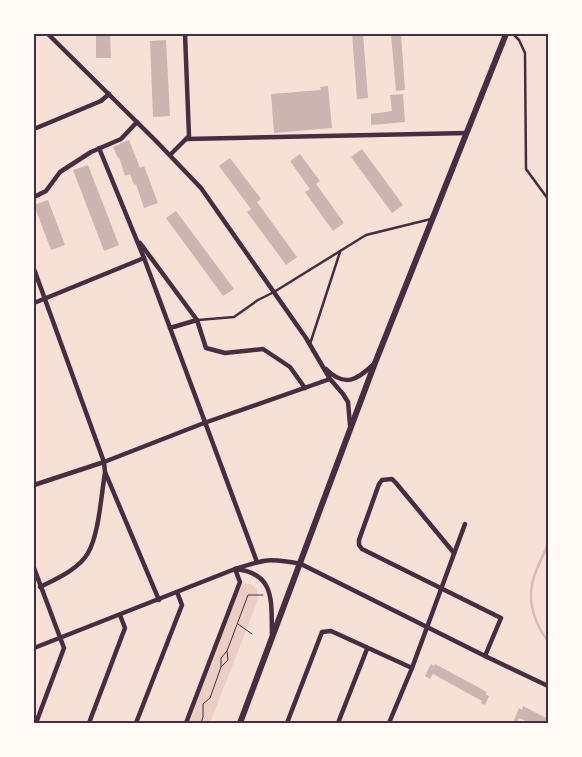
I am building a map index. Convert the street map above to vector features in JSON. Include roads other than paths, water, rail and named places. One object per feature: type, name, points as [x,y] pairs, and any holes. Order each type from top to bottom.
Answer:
[{"type":"main road","points":[[240,723],[375,363],[506,34]]},
{"type":"street","points":[[48,34],[201,188],[306,338],[330,380],[348,402],[350,432]]},
{"type":"street","points":[[170,156],[189,136],[185,34]]},
{"type":"street","points":[[34,129],[101,101],[109,94]]},
{"type":"street","points":[[34,197],[46,191],[60,172],[99,148],[121,139],[137,122]]},
{"type":"street","points":[[186,139],[467,133]]},
{"type":"street","points":[[99,148],[136,236],[257,562]]},
{"type":"street","points":[[136,236],[197,320],[206,348],[225,353],[263,349],[290,366],[305,388]]},
{"type":"street","points":[[34,303],[144,258]]},
{"type":"street","points":[[34,269],[104,462],[105,472],[98,517],[88,554],[78,564],[40,587]]},
{"type":"street","points":[[170,328],[197,320]]},
{"type":"street","points":[[323,366],[332,375],[346,380],[361,375],[375,363]]},
{"type":"street","points":[[34,485],[104,462],[204,423],[330,380]]},
{"type":"street","points":[[105,472],[159,600]]},
{"type":"street","points":[[454,553],[392,478],[382,480],[378,484],[359,545],[362,549],[501,618],[485,656]]},
{"type":"street","points":[[389,723],[412,668],[465,524]]},
{"type":"street","points":[[34,648],[235,569],[275,559],[301,564],[548,686]]},
{"type":"street","points":[[34,568],[64,648],[36,723]]},
{"type":"street","points":[[235,569],[257,574],[268,587],[271,598],[273,638]]},
{"type":"street","points":[[186,723],[240,582],[235,569]]},
{"type":"street","points":[[136,723],[182,605],[177,592]]},
{"type":"street","points":[[89,723],[125,628],[120,615]]},
{"type":"street","points":[[287,723],[322,632],[331,631],[412,668]]},
{"type":"street","points":[[338,723],[367,649]]},
{"type":"lane","points":[[513,34],[525,53],[526,169],[548,199]]},
{"type":"lane","points":[[197,320],[234,317],[258,300],[366,235],[433,219]]},
{"type":"lane","points":[[310,345],[341,250]]},
{"type":"waterway","points":[[548,544],[533,580],[531,592],[534,614],[540,629],[548,641]]}]
